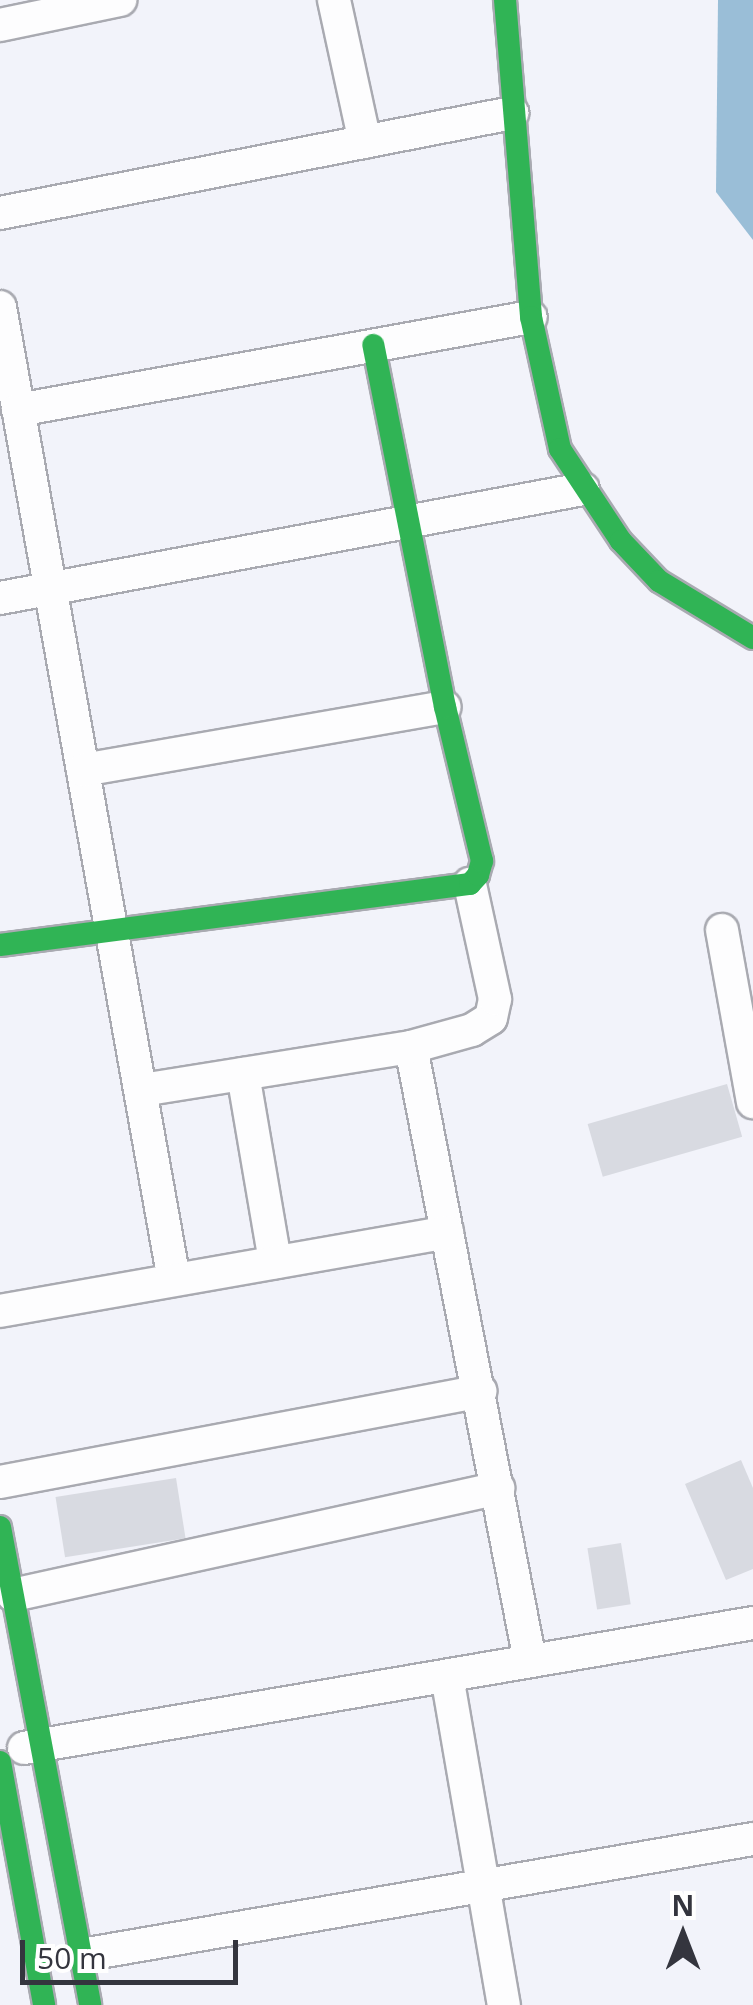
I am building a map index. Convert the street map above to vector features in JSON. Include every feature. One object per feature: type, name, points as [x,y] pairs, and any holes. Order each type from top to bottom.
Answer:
[{"type":"main road","points":[[505,0],[531,317],[560,449],[621,541],[658,581],[753,638]]},
{"type":"main road","points":[[0,945],[470,884],[482,861],[444,707],[373,345]]},
{"type":"main road","points":[[0,1527],[90,2005]]},
{"type":"main road","points":[[0,1683],[28,1678]]},
{"type":"main road","points":[[0,1762],[15,1922],[44,2005]]},
{"type":"street","points":[[0,25],[120,0]]},
{"type":"street","points":[[334,0],[365,142]]},
{"type":"street","points":[[0,213],[512,114]]},
{"type":"street","points":[[0,307],[115,928],[174,1280]]},
{"type":"street","points":[[18,410],[531,317]]},
{"type":"street","points":[[0,598],[583,489]]},
{"type":"street","points":[[83,770],[444,707]]},
{"type":"street","points":[[142,1090],[410,1047],[472,1030],[491,1018],[496,999],[470,884]]},
{"type":"street","points":[[722,930],[753,1102]]},
{"type":"street","points":[[410,1047],[530,1661]]},
{"type":"street","points":[[243,1074],[275,1262]]},
{"type":"street","points":[[0,1311],[447,1232]]},
{"type":"street","points":[[0,1482],[480,1391]]},
{"type":"street","points":[[13,1596],[498,1488]]},
{"type":"street","points":[[0,1752],[753,1624]]},
{"type":"street","points":[[447,1676],[504,2005]]},
{"type":"street","points":[[82,1956],[753,1839]]},
{"type":"water","points":[[718,0],[753,0],[753,240],[716,192]]},
{"type":"building","points":[[727,1084],[742,1137],[603,1177],[588,1124]]},
{"type":"building","points":[[741,1460],[753,1488],[753,1569],[726,1580],[685,1484]]},
{"type":"building","points":[[176,1478],[186,1538],[65,1557],[56,1497]]},
{"type":"building","points":[[621,1543],[631,1604],[597,1610],[587,1548]]},
{"type":"traffic: fast","points":[[505,0],[531,317],[560,449],[621,541],[659,581],[753,638]]},
{"type":"traffic: fast","points":[[0,945],[470,884],[478,875],[482,861],[445,707],[373,345]]},
{"type":"traffic: fast","points":[[0,1527],[90,2005]]},
{"type":"traffic: fast","points":[[0,1762],[44,2005]]}]
